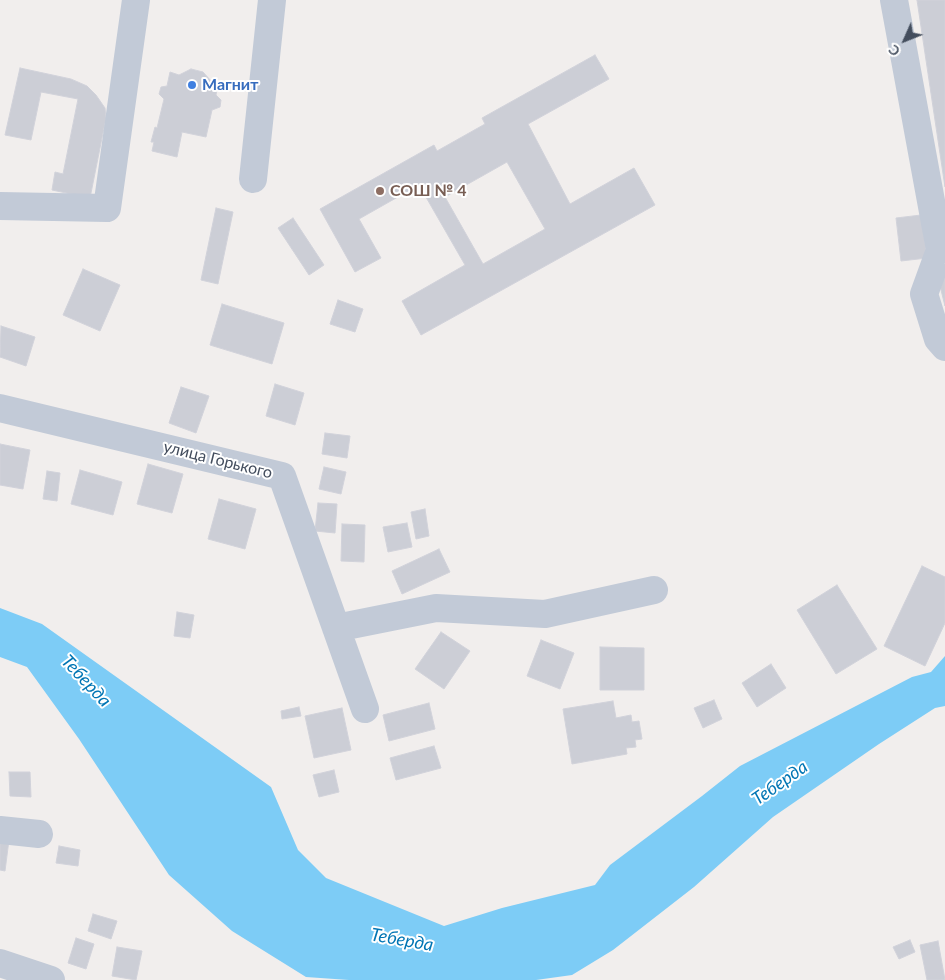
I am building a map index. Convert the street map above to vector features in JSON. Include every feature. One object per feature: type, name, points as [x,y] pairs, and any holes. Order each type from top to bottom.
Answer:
[{"type":"street","points":[[0,206],[107,208],[136,0]]},
{"type":"street","points":[[254,179],[272,0]]},
{"type":"street","points":[[894,0],[943,250],[924,294],[938,339],[945,347]]},
{"type":"street","name":"улица Горького","points":[[0,408],[282,476],[365,709]]},
{"type":"street","points":[[336,628],[436,608],[545,614],[654,590]]},
{"type":"street","points":[[0,830],[39,834]]},
{"type":"street","points":[[0,963],[51,980]]},
{"type":"water","name":"Теберда","points":[[0,608],[42,624],[271,787],[298,850],[326,878],[444,926],[502,908],[595,885],[610,865],[740,766],[912,677],[931,672],[945,656],[945,706],[935,708],[879,744],[773,817],[694,887],[613,950],[572,975],[536,980],[349,980],[306,977],[232,931],[169,875],[79,739],[27,667],[0,657]]},
{"type":"building","points":[[917,0],[945,0],[945,187]]},
{"type":"building","name":"СОШ № 4","points":[[595,55],[609,79],[528,124],[570,204],[634,168],[655,205],[421,335],[402,301],[465,265],[419,185],[359,219],[381,258],[355,272],[320,209],[434,145],[437,151],[485,124],[482,118]],"holes":[[[507,162],[545,229],[483,264],[445,197]]]},
{"type":"building","points":[[20,68],[71,79],[87,86],[105,108],[106,118],[90,198],[52,190],[55,172],[63,174],[78,99],[41,92],[31,140],[5,135]]},
{"type":"building","points":[[191,69],[203,72],[212,82],[218,84],[216,95],[221,100],[220,107],[212,110],[206,137],[182,132],[177,157],[152,151],[154,142],[151,142],[155,127],[157,128],[164,99],[159,94],[161,87],[167,86],[170,72],[179,75]]},
{"type":"building","points":[[216,208],[233,212],[218,284],[201,280]]},
{"type":"building","points":[[921,215],[927,258],[901,261],[896,218]]},
{"type":"building","points":[[293,218],[324,265],[309,275],[278,228]]},
{"type":"building","points":[[83,269],[120,285],[100,331],[63,315]]},
{"type":"building","points":[[945,272],[945,306],[937,274]]},
{"type":"building","points":[[338,300],[363,309],[355,332],[330,324]]},
{"type":"building","points":[[222,304],[284,323],[272,364],[210,345]]},
{"type":"building","points":[[1,326],[35,337],[26,366],[0,357]]},
{"type":"building","points":[[275,384],[304,393],[295,425],[266,416]]},
{"type":"building","points":[[181,387],[209,396],[196,433],[169,423]]},
{"type":"building","points":[[325,433],[350,436],[347,458],[322,454]]},
{"type":"building","points":[[0,444],[30,450],[23,489],[0,485]]},
{"type":"building","points":[[148,464],[183,474],[172,513],[137,504]]},
{"type":"building","points":[[324,467],[346,472],[341,494],[319,489]]},
{"type":"building","points":[[80,470],[122,482],[113,515],[71,504]]},
{"type":"building","points":[[47,471],[60,473],[57,501],[43,499]]},
{"type":"building","points":[[219,499],[256,509],[245,549],[208,539]]},
{"type":"building","points":[[318,503],[337,504],[335,533],[315,531]]},
{"type":"building","points":[[425,509],[429,536],[416,539],[411,512]]},
{"type":"building","points":[[407,523],[412,547],[388,552],[383,527]]},
{"type":"building","points":[[342,524],[365,525],[364,562],[341,561]]},
{"type":"building","points":[[439,549],[450,572],[402,594],[392,571]]},
{"type":"building","points":[[922,566],[945,577],[945,623],[925,666],[884,646]]},
{"type":"building","points":[[837,585],[877,649],[836,674],[797,610]]},
{"type":"building","points":[[177,612],[194,615],[190,638],[174,636]]},
{"type":"building","points":[[441,632],[470,651],[444,689],[415,669]]},
{"type":"building","points":[[541,640],[574,653],[560,689],[527,676]]},
{"type":"building","points":[[600,647],[644,648],[644,690],[600,690]]},
{"type":"building","points":[[771,664],[786,688],[757,707],[742,683]]},
{"type":"building","points":[[714,700],[722,719],[703,728],[694,708]]},
{"type":"building","points":[[613,701],[616,718],[631,715],[632,722],[639,721],[642,739],[635,740],[636,747],[626,748],[627,754],[572,764],[563,709]]},
{"type":"building","points":[[429,703],[435,729],[389,741],[383,715]]},
{"type":"building","points":[[299,707],[301,716],[282,719],[281,711]]},
{"type":"building","points":[[342,708],[351,750],[314,758],[305,716]]},
{"type":"building","points":[[434,746],[441,768],[396,780],[390,758]]},
{"type":"building","points":[[334,770],[339,792],[319,797],[313,775]]},
{"type":"building","points":[[9,772],[30,772],[31,797],[10,796]]},
{"type":"building","points":[[0,838],[9,840],[5,871],[0,870]]},
{"type":"building","points":[[59,846],[80,850],[78,866],[56,863]]},
{"type":"building","points":[[93,914],[117,921],[111,939],[88,931]]},
{"type":"building","points":[[76,938],[94,944],[86,969],[68,963]]},
{"type":"building","points":[[910,940],[915,952],[899,959],[893,947]]},
{"type":"building","points":[[938,941],[945,980],[927,980],[920,945]]},
{"type":"building","points":[[117,947],[142,951],[136,980],[112,976]]},
{"type":"place","name":"Магнит","points":[[192,85]]},
{"type":"place","name":"СОШ № 4","points":[[380,191]]}]
